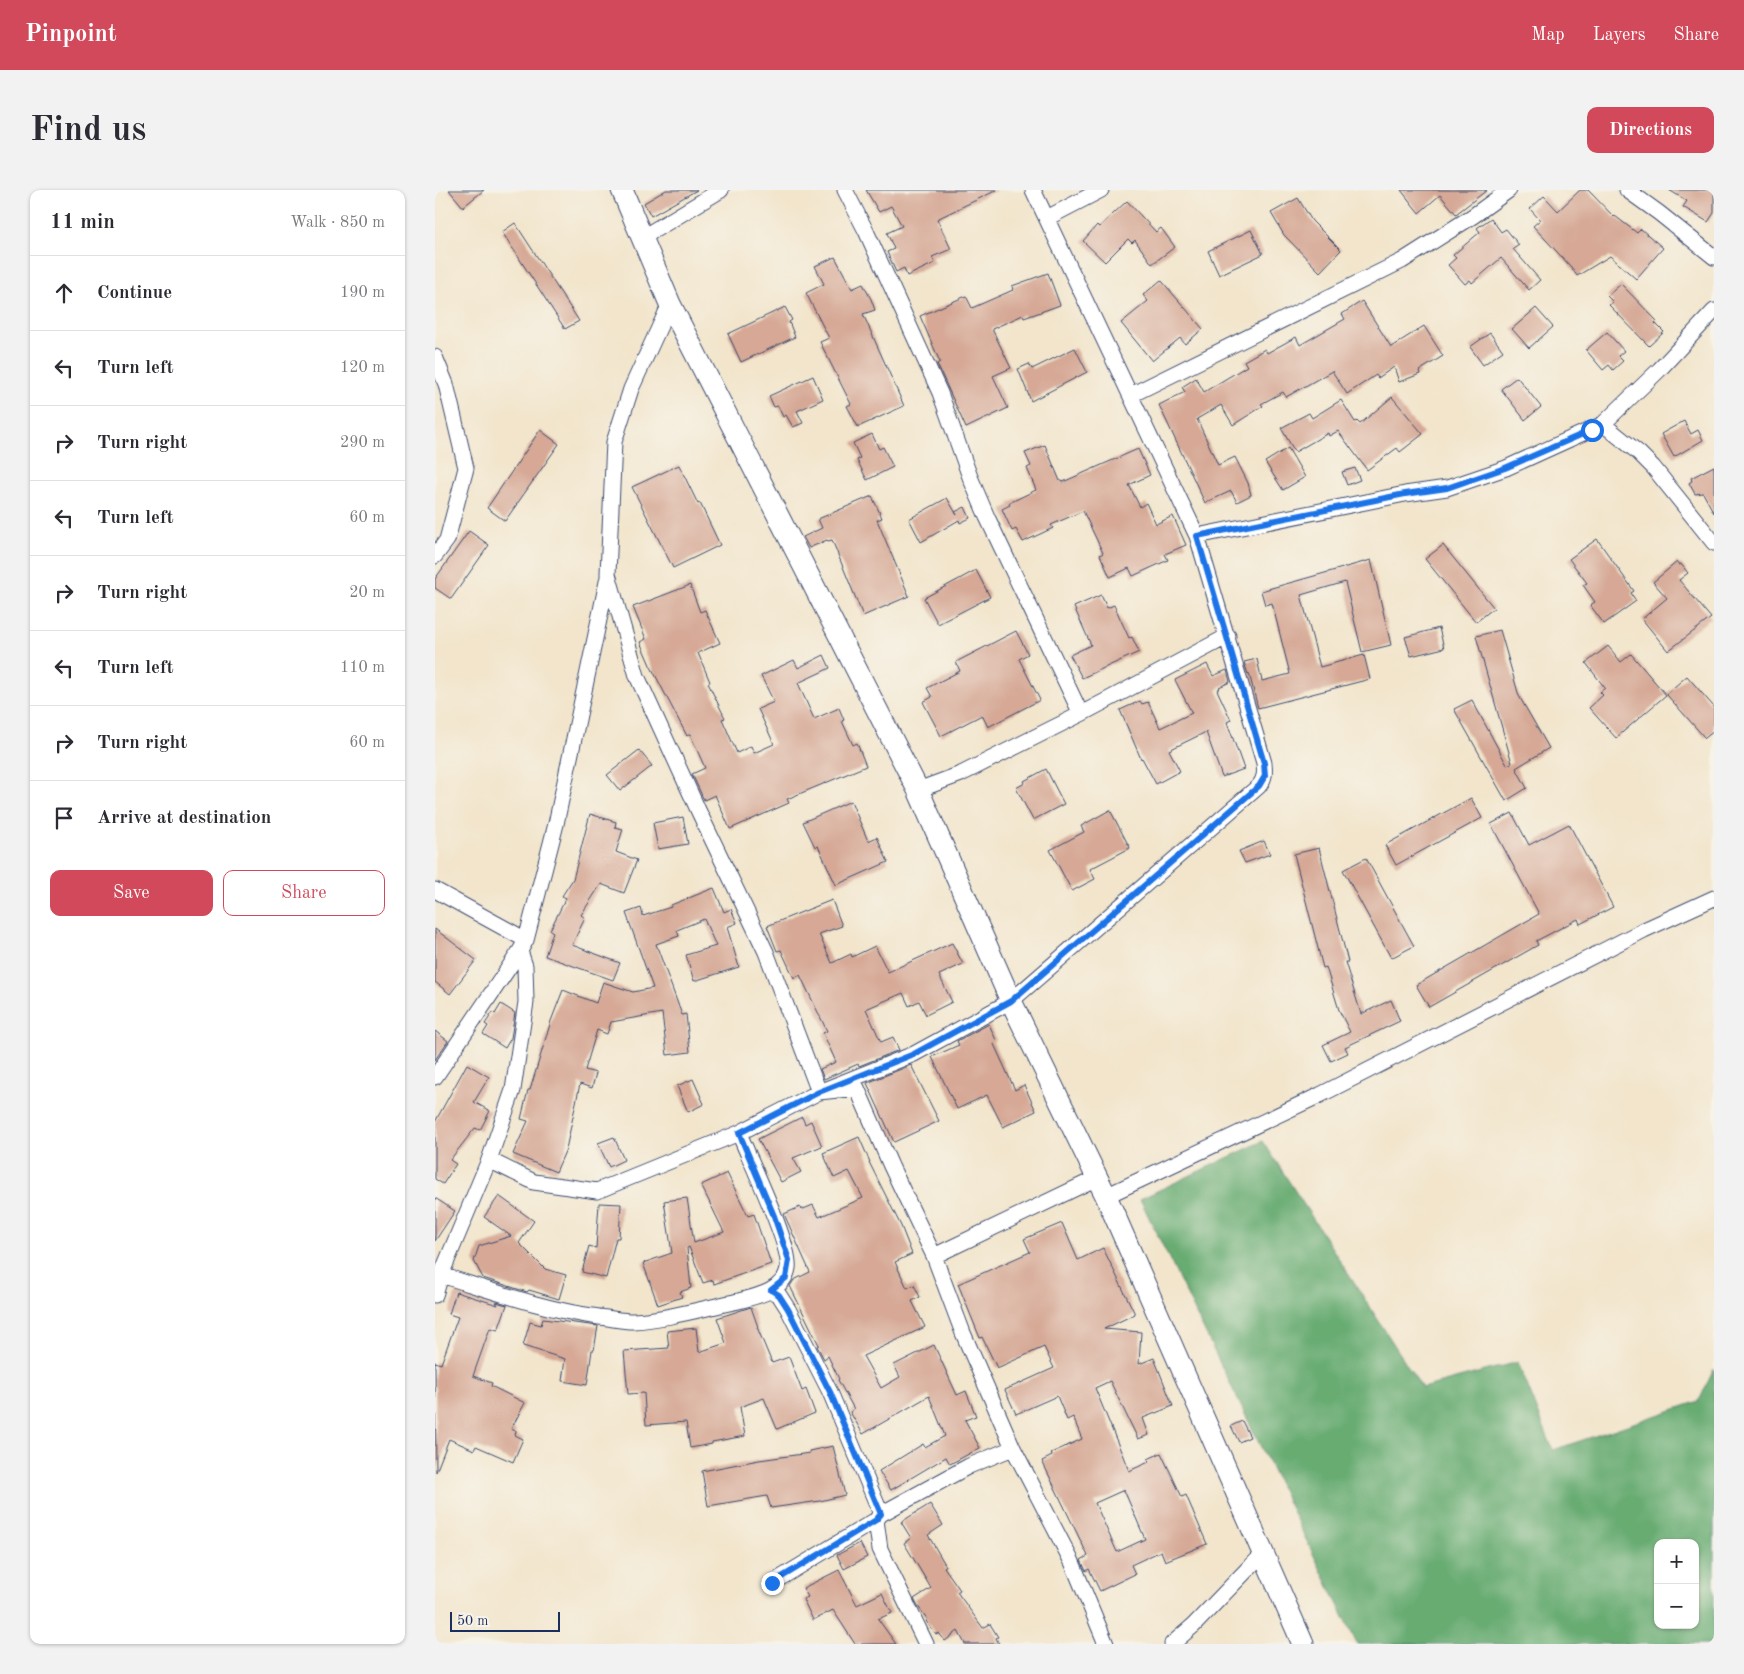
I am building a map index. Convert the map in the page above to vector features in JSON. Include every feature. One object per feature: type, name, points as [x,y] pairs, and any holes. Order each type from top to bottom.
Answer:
[{"type":"main road","points":[[622,190],[670,304],[917,790],[1011,1001],[1101,1187],[1264,1552],[1303,1644]]},
{"type":"street","points":[[643,237],[721,190]]},
{"type":"street","points":[[845,190],[866,231],[940,393],[970,477],[987,517],[1081,714]]},
{"type":"street","points":[[489,1160],[534,1182],[597,1191],[739,1133],[819,1092],[914,1054],[1011,1001],[1259,786],[1263,780],[1265,776],[1264,763],[1197,536],[1033,190]]},
{"type":"street","points":[[1047,218],[1101,190]]},
{"type":"street","points":[[1131,395],[1402,261],[1473,216],[1509,190]]},
{"type":"street","points":[[1627,190],[1714,257]]},
{"type":"street","points":[[435,1077],[523,946],[556,824],[609,574],[614,442],[631,390],[670,304]]},
{"type":"street","points":[[1197,536],[1405,494],[1447,488],[1505,468],[1603,424],[1659,370],[1714,311]]},
{"type":"street","points":[[435,357],[446,384],[466,468],[447,540],[435,556]]},
{"type":"street","points":[[1603,424],[1653,467],[1714,543]]},
{"type":"street","points":[[609,574],[637,676],[766,952],[819,1092]]},
{"type":"street","points":[[917,790],[961,774],[1081,714],[1227,636]]},
{"type":"street","points":[[435,890],[523,946]]},
{"type":"street","points":[[934,1256],[1320,1095],[1644,930],[1714,898]]},
{"type":"street","points":[[435,1295],[441,1275],[489,1160],[513,1090],[526,1002],[523,946]]},
{"type":"street","points":[[819,1092],[857,1088],[891,1166],[934,1256],[963,1333],[1013,1448],[1072,1562],[1106,1644]]},
{"type":"street","points":[[441,1275],[542,1306],[630,1321],[656,1319],[747,1299],[771,1290],[786,1278],[789,1260],[774,1216],[739,1133]]},
{"type":"street","points":[[771,1290],[779,1295],[788,1309],[830,1392],[878,1517],[880,1549],[926,1644]]},
{"type":"street","points":[[772,1583],[878,1517],[969,1466],[1013,1448]]},
{"type":"street","points":[[1172,1644],[1194,1625],[1264,1552]]},
{"type":"green space","points":[[1263,1141],[1422,1388],[1518,1362],[1553,1450],[1699,1401],[1714,1369],[1714,1644],[1357,1644],[1140,1199]]},
{"type":"building","points":[[449,190],[484,190],[463,207]]},
{"type":"building","points":[[666,190],[697,190],[651,216],[644,203]]},
{"type":"building","points":[[866,190],[997,190],[937,219],[951,249],[932,257],[935,263],[907,276],[904,268],[896,272],[887,252],[894,249],[887,233],[902,226],[891,206],[879,212]]},
{"type":"building","points":[[1401,190],[1487,190],[1456,214],[1440,195],[1419,213]]},
{"type":"building","points":[[1580,190],[1588,190],[1614,217],[1637,233],[1641,229],[1663,248],[1636,279],[1610,256],[1577,276],[1533,226],[1540,220],[1530,209],[1544,196],[1558,211]]},
{"type":"building","points":[[1669,190],[1714,190],[1714,213],[1708,222],[1683,207],[1687,201]]},
{"type":"building","points":[[1298,198],[1312,221],[1341,250],[1320,272],[1284,235],[1271,213]]},
{"type":"building","points":[[1127,201],[1156,232],[1161,228],[1175,247],[1152,264],[1135,240],[1132,243],[1128,239],[1105,262],[1083,241],[1097,225],[1099,227]]},
{"type":"building","points":[[1491,218],[1501,232],[1506,229],[1519,245],[1513,249],[1540,280],[1529,290],[1501,258],[1472,283],[1470,280],[1465,284],[1448,265],[1456,258],[1453,255],[1480,232],[1477,228]]},
{"type":"building","points":[[515,223],[579,321],[565,329],[502,232]]},
{"type":"building","points":[[1251,230],[1263,254],[1219,275],[1208,251]]},
{"type":"building","points":[[835,257],[852,289],[863,284],[871,299],[875,310],[863,314],[904,406],[858,427],[847,406],[851,404],[820,342],[829,338],[806,293],[824,284],[815,266]]},
{"type":"building","points":[[1048,273],[1060,305],[1024,318],[1023,315],[992,329],[1011,368],[993,376],[1008,408],[966,428],[937,364],[940,362],[920,316],[966,296],[972,308],[1013,290],[1012,286]]},
{"type":"building","points":[[1161,280],[1203,329],[1185,344],[1180,338],[1152,361],[1121,323],[1148,301],[1143,295]]},
{"type":"building","points":[[1621,284],[1657,321],[1655,323],[1664,332],[1649,346],[1609,305],[1613,302],[1607,296]]},
{"type":"building","points":[[1362,301],[1391,347],[1424,326],[1443,356],[1419,371],[1420,374],[1399,382],[1394,367],[1378,378],[1376,375],[1347,394],[1332,371],[1286,397],[1283,392],[1261,404],[1263,406],[1233,425],[1221,405],[1197,419],[1218,465],[1235,457],[1248,483],[1251,495],[1237,502],[1231,491],[1205,503],[1159,405],[1185,392],[1182,387],[1196,378],[1204,392],[1247,366],[1244,361],[1265,349],[1267,353],[1296,337],[1300,345],[1345,319],[1342,314]]},
{"type":"building","points":[[785,307],[792,320],[789,322],[795,337],[741,362],[728,334]]},
{"type":"building","points":[[1536,308],[1553,327],[1529,348],[1512,329]]},
{"type":"building","points":[[1607,332],[1624,351],[1618,356],[1623,361],[1613,370],[1609,365],[1603,370],[1586,350]]},
{"type":"building","points":[[1490,333],[1503,351],[1483,365],[1470,347]]},
{"type":"building","points":[[1075,348],[1087,372],[1031,401],[1018,369],[1029,364],[1032,369]]},
{"type":"building","points":[[813,376],[823,399],[797,411],[803,423],[793,427],[786,415],[783,417],[778,406],[774,407],[769,396]]},
{"type":"building","points":[[1517,377],[1541,407],[1525,420],[1501,389]]},
{"type":"building","points":[[1392,397],[1423,434],[1400,452],[1397,448],[1367,470],[1338,431],[1329,436],[1328,433],[1295,452],[1281,428],[1309,413],[1312,418],[1341,400],[1355,422],[1357,421],[1360,424]]},
{"type":"building","points":[[1684,421],[1691,434],[1698,430],[1703,440],[1674,457],[1661,434]]},
{"type":"building","points":[[540,430],[559,444],[505,521],[487,508]]},
{"type":"building","points":[[872,434],[879,449],[883,447],[893,467],[867,480],[857,460],[860,458],[853,443]]},
{"type":"building","points":[[1045,445],[1060,481],[1063,482],[1138,449],[1150,475],[1129,485],[1140,507],[1146,503],[1156,524],[1173,516],[1186,545],[1165,554],[1168,560],[1133,576],[1129,568],[1110,577],[1100,555],[1103,553],[1083,511],[1051,525],[1053,528],[1023,542],[1016,529],[1012,531],[1002,509],[1010,505],[1009,503],[1036,490],[1027,468],[1031,466],[1025,453]]},
{"type":"building","points":[[1288,448],[1305,477],[1283,490],[1265,462]]},
{"type":"building","points":[[679,465],[720,545],[673,568],[632,487]]},
{"type":"building","points":[[1714,466],[1714,513],[1703,493],[1695,494],[1689,483],[1692,481],[1691,478]]},
{"type":"building","points":[[1355,468],[1360,480],[1347,485],[1342,472]]},
{"type":"building","points":[[872,496],[882,518],[877,520],[909,596],[863,616],[832,540],[827,540],[809,548],[803,537],[822,528],[818,519]]},
{"type":"building","points":[[947,498],[955,512],[965,507],[970,518],[960,523],[959,520],[921,542],[909,519]]},
{"type":"building","points":[[469,531],[489,545],[451,599],[435,588],[435,579]]},
{"type":"building","points":[[1597,539],[1634,591],[1631,593],[1636,601],[1604,624],[1590,605],[1595,602],[1583,585],[1587,583],[1569,559]]},
{"type":"building","points":[[1443,545],[1494,608],[1476,622],[1425,559]]},
{"type":"building","points":[[1371,560],[1391,645],[1362,652],[1345,582],[1301,595],[1320,667],[1364,655],[1370,679],[1258,708],[1249,673],[1244,662],[1257,659],[1262,681],[1290,674],[1272,603],[1265,605],[1261,591]]},
{"type":"building","points":[[1677,562],[1688,573],[1679,580],[1711,618],[1668,651],[1642,619],[1667,598],[1653,582]]},
{"type":"building","points":[[976,570],[990,597],[938,624],[924,598]]},
{"type":"building","points":[[690,585],[700,612],[705,610],[720,643],[698,653],[710,682],[708,683],[725,718],[722,719],[737,753],[751,746],[754,753],[774,744],[758,709],[774,702],[761,676],[794,660],[798,668],[824,655],[830,668],[798,683],[814,719],[839,708],[844,720],[842,721],[853,745],[857,743],[866,766],[787,799],[789,803],[730,829],[715,795],[704,800],[692,774],[705,768],[690,734],[687,736],[650,665],[640,642],[646,639],[633,607]]},
{"type":"building","points":[[1101,595],[1107,608],[1114,605],[1129,638],[1132,637],[1139,652],[1082,678],[1070,655],[1091,645],[1074,607]]},
{"type":"building","points":[[1439,628],[1444,648],[1411,656],[1405,637]]},
{"type":"building","points":[[1500,630],[1519,696],[1549,748],[1516,768],[1527,788],[1506,801],[1454,709],[1472,700],[1507,765],[1512,763],[1476,636]]},
{"type":"building","points":[[1016,631],[1028,654],[1019,659],[1040,700],[988,727],[982,715],[941,736],[923,702],[932,697],[927,688],[960,671],[956,662]]},
{"type":"building","points":[[1608,646],[1621,662],[1631,654],[1666,695],[1616,738],[1589,708],[1603,695],[1600,692],[1605,688],[1586,663]]},
{"type":"building","points":[[1207,664],[1213,676],[1227,670],[1230,682],[1219,687],[1217,690],[1231,720],[1227,722],[1244,769],[1222,777],[1206,732],[1169,750],[1180,771],[1156,784],[1141,759],[1120,710],[1140,701],[1142,704],[1148,702],[1160,728],[1192,713],[1175,680]]},
{"type":"building","points":[[1687,676],[1714,707],[1714,731],[1705,738],[1666,694]]},
{"type":"building","points":[[639,750],[652,766],[620,791],[607,775]]},
{"type":"building","points":[[1046,769],[1064,804],[1033,820],[1016,788],[1025,783],[1024,781]]},
{"type":"building","points":[[1471,798],[1482,818],[1396,865],[1385,845]]},
{"type":"building","points":[[851,801],[868,841],[877,837],[888,862],[836,885],[818,846],[815,847],[803,822]]},
{"type":"building","points":[[1110,810],[1130,848],[1090,869],[1095,879],[1072,891],[1050,850],[1084,832],[1081,826]]},
{"type":"building","points":[[1512,813],[1529,845],[1569,824],[1613,907],[1580,924],[1578,919],[1536,941],[1538,945],[1429,1007],[1416,985],[1539,914],[1491,824]]},
{"type":"building","points":[[590,814],[616,822],[615,827],[623,829],[616,852],[637,860],[624,893],[601,884],[581,915],[585,918],[572,945],[620,963],[613,980],[545,956],[553,932],[550,930],[566,898],[562,896],[573,879]]},
{"type":"building","points":[[683,817],[688,844],[658,849],[653,823]]},
{"type":"building","points":[[1264,841],[1270,854],[1245,863],[1239,851]]},
{"type":"building","points":[[1319,848],[1348,962],[1345,962],[1361,1014],[1391,1000],[1400,1021],[1345,1047],[1348,1053],[1331,1061],[1323,1045],[1350,1032],[1339,1010],[1326,967],[1323,968],[1294,854]]},
{"type":"building","points":[[1366,858],[1414,946],[1391,958],[1343,870]]},
{"type":"building","points":[[714,888],[724,912],[731,909],[737,923],[727,927],[739,967],[694,981],[686,955],[716,946],[704,919],[677,930],[679,936],[656,944],[682,1015],[686,1014],[690,1052],[667,1055],[662,1013],[611,1022],[607,1034],[597,1030],[585,1070],[596,1073],[592,1088],[580,1084],[566,1149],[556,1172],[513,1154],[528,1121],[521,1119],[528,1090],[530,1090],[551,1021],[563,990],[596,1003],[603,982],[633,992],[653,988],[626,913],[641,908],[643,916],[671,907],[671,905]]},
{"type":"building","points":[[832,900],[842,926],[819,934],[832,963],[851,954],[852,957],[875,946],[888,972],[952,943],[963,964],[939,975],[952,1002],[926,1015],[919,1001],[909,1006],[903,993],[866,1009],[881,1042],[893,1037],[899,1050],[859,1066],[858,1064],[824,1079],[820,1069],[836,1062],[823,1033],[827,1031],[800,975],[794,978],[781,950],[777,951],[767,926]]},
{"type":"building","points":[[435,929],[476,960],[450,994],[435,982]]},
{"type":"building","points":[[501,1004],[515,1013],[511,1038],[505,1048],[483,1034],[488,1026],[485,1024],[493,1012],[495,1014]]},
{"type":"building","points":[[989,1024],[996,1040],[993,1042],[1015,1090],[1024,1085],[1036,1111],[1003,1127],[987,1095],[957,1109],[932,1057],[959,1045],[957,1041]]},
{"type":"building","points":[[435,1031],[448,1041],[435,1060]]},
{"type":"building","points":[[467,1064],[489,1077],[474,1102],[490,1111],[480,1130],[475,1128],[450,1160],[456,1164],[443,1184],[435,1179],[435,1122]]},
{"type":"building","points":[[911,1065],[939,1121],[894,1142],[867,1083]]},
{"type":"building","points":[[693,1079],[704,1104],[688,1112],[677,1086]]},
{"type":"building","points":[[802,1117],[805,1124],[811,1121],[822,1146],[793,1158],[801,1172],[781,1182],[758,1139]]},
{"type":"building","points":[[614,1137],[624,1160],[609,1167],[598,1143]]},
{"type":"building","points":[[859,1137],[869,1162],[901,1226],[912,1254],[895,1262],[907,1288],[914,1285],[920,1297],[912,1301],[925,1327],[863,1356],[881,1388],[900,1377],[894,1365],[934,1345],[957,1395],[966,1391],[976,1416],[965,1420],[980,1448],[950,1464],[946,1457],[891,1490],[879,1471],[923,1444],[925,1447],[945,1436],[929,1396],[863,1434],[850,1412],[854,1409],[838,1380],[828,1356],[824,1359],[790,1286],[794,1280],[810,1272],[784,1214],[800,1207],[801,1210],[813,1205],[819,1217],[863,1198],[849,1171],[834,1178],[823,1153]]},
{"type":"building","points":[[727,1173],[748,1216],[754,1214],[771,1264],[714,1284],[713,1280],[703,1283],[689,1247],[687,1248],[691,1288],[680,1292],[682,1297],[658,1305],[643,1263],[672,1253],[664,1201],[687,1198],[694,1243],[724,1232],[701,1185]]},
{"type":"building","points":[[499,1196],[534,1221],[519,1243],[545,1269],[566,1275],[559,1299],[529,1290],[527,1292],[483,1278],[474,1261],[479,1246],[511,1236],[484,1217]]},
{"type":"building","points":[[435,1198],[455,1211],[435,1241]]},
{"type":"building","points":[[599,1203],[621,1204],[619,1238],[616,1238],[606,1278],[582,1272],[589,1246],[596,1248]]},
{"type":"building","points":[[1062,1223],[1078,1260],[1103,1248],[1135,1314],[1104,1329],[1141,1332],[1139,1364],[1154,1358],[1173,1406],[1143,1418],[1149,1435],[1138,1439],[1110,1381],[1095,1388],[1129,1471],[1149,1462],[1148,1459],[1161,1453],[1182,1497],[1186,1495],[1207,1544],[1165,1561],[1161,1551],[1131,1565],[1135,1574],[1100,1591],[1089,1569],[1086,1571],[1081,1560],[1088,1556],[1042,1461],[1052,1456],[1051,1453],[1082,1439],[1073,1417],[1067,1420],[1057,1396],[1016,1414],[1005,1390],[1054,1368],[1044,1347],[997,1368],[982,1337],[980,1338],[958,1284],[1030,1252],[1024,1239]],"holes":[[[1124,1490],[1145,1539],[1117,1552],[1095,1503]]]},
{"type":"building","points":[[456,1292],[498,1305],[496,1302],[507,1305],[498,1330],[490,1328],[473,1376],[492,1383],[491,1386],[525,1403],[511,1429],[516,1431],[515,1435],[523,1439],[513,1462],[476,1446],[474,1450],[449,1439],[436,1472],[435,1362],[441,1364],[458,1317],[449,1314]]},
{"type":"building","points":[[751,1307],[772,1363],[789,1357],[802,1391],[806,1389],[815,1413],[777,1429],[764,1398],[740,1407],[745,1436],[690,1448],[686,1422],[646,1425],[644,1393],[628,1394],[624,1351],[669,1348],[667,1331],[696,1328],[699,1352],[726,1343],[717,1318]]},
{"type":"building","points":[[543,1319],[598,1326],[587,1385],[562,1381],[565,1359],[523,1346],[530,1322],[541,1325]]},
{"type":"building","points":[[1242,1421],[1250,1437],[1239,1442],[1231,1426]]},
{"type":"building","points":[[833,1446],[845,1495],[820,1501],[771,1508],[767,1496],[708,1506],[702,1471],[810,1453],[809,1451]]},
{"type":"building","points":[[930,1504],[943,1525],[928,1535],[946,1566],[944,1567],[960,1590],[957,1592],[983,1628],[990,1624],[998,1637],[996,1638],[999,1644],[965,1644],[958,1631],[945,1641],[939,1633],[936,1635],[914,1599],[931,1588],[904,1543],[911,1538],[901,1522]]},
{"type":"building","points":[[860,1543],[867,1557],[844,1569],[837,1555]]},
{"type":"building","points":[[839,1570],[857,1605],[882,1593],[892,1613],[878,1619],[896,1644],[855,1644],[833,1610],[813,1620],[803,1599],[808,1597],[803,1588]]},
{"type":"route","points":[[772,1583],[876,1520],[881,1514],[830,1392],[788,1309],[779,1295],[771,1290],[786,1278],[789,1260],[786,1246],[739,1133],[819,1092],[914,1054],[1011,1001],[1259,786],[1265,776],[1264,763],[1197,536],[1405,494],[1447,488],[1505,468],[1592,430]]}]
